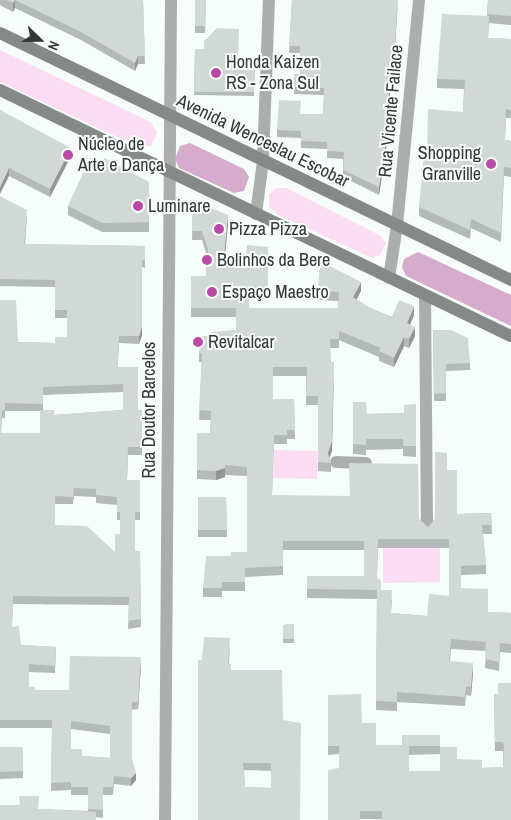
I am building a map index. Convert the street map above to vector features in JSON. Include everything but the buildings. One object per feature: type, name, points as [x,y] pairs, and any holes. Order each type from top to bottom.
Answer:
[{"type":"main road","name":"Avenida Wenceslau Escobar","points":[[0,34],[511,280]]},
{"type":"main road","points":[[0,90],[511,336]]},
{"type":"street","name":"Rua Doutor Barcelos","points":[[166,820],[168,172],[171,0]]},
{"type":"street","points":[[256,214],[264,161],[269,0]]},
{"type":"street","name":"Rua Vicente Failace","points":[[389,278],[397,225],[419,0]]},
{"type":"street","points":[[425,295],[427,528]]},
{"type":"street","points":[[336,462],[381,464]]},
{"type":"street","points":[[408,464],[426,465]]},
{"type":"shaded area","points":[[0,50],[151,122],[157,133],[151,146],[138,147],[0,82]]},
{"type":"shaded area","points":[[190,143],[244,169],[249,177],[244,191],[234,193],[179,168],[175,159],[180,146]]},
{"type":"shaded area","points":[[276,188],[286,188],[381,236],[386,243],[380,255],[372,258],[278,215],[269,207],[269,195]]},
{"type":"shaded area","points":[[418,252],[511,295],[511,326],[406,276],[402,267],[404,259]]},
{"type":"shaded area","points":[[274,450],[318,451],[317,479],[273,478]]},
{"type":"shaded area","points":[[383,548],[440,548],[440,582],[383,583]]},
{"type":"place","name":"Honda Kaizen RS - Zona Sul","points":[[216,73]]},
{"type":"place","name":"Núcleo de Arte e Dança","points":[[68,155]]},
{"type":"place","name":"Shopping Granville","points":[[491,164]]},
{"type":"place","name":"Luminare","points":[[138,206]]},
{"type":"place","name":"Pizza Pizza","points":[[219,229]]},
{"type":"place","name":"Bolinhos da Bere","points":[[207,260]]},
{"type":"place","name":"Espaço Maestro","points":[[212,292]]},
{"type":"place","name":"Revitalcar","points":[[198,342]]}]
